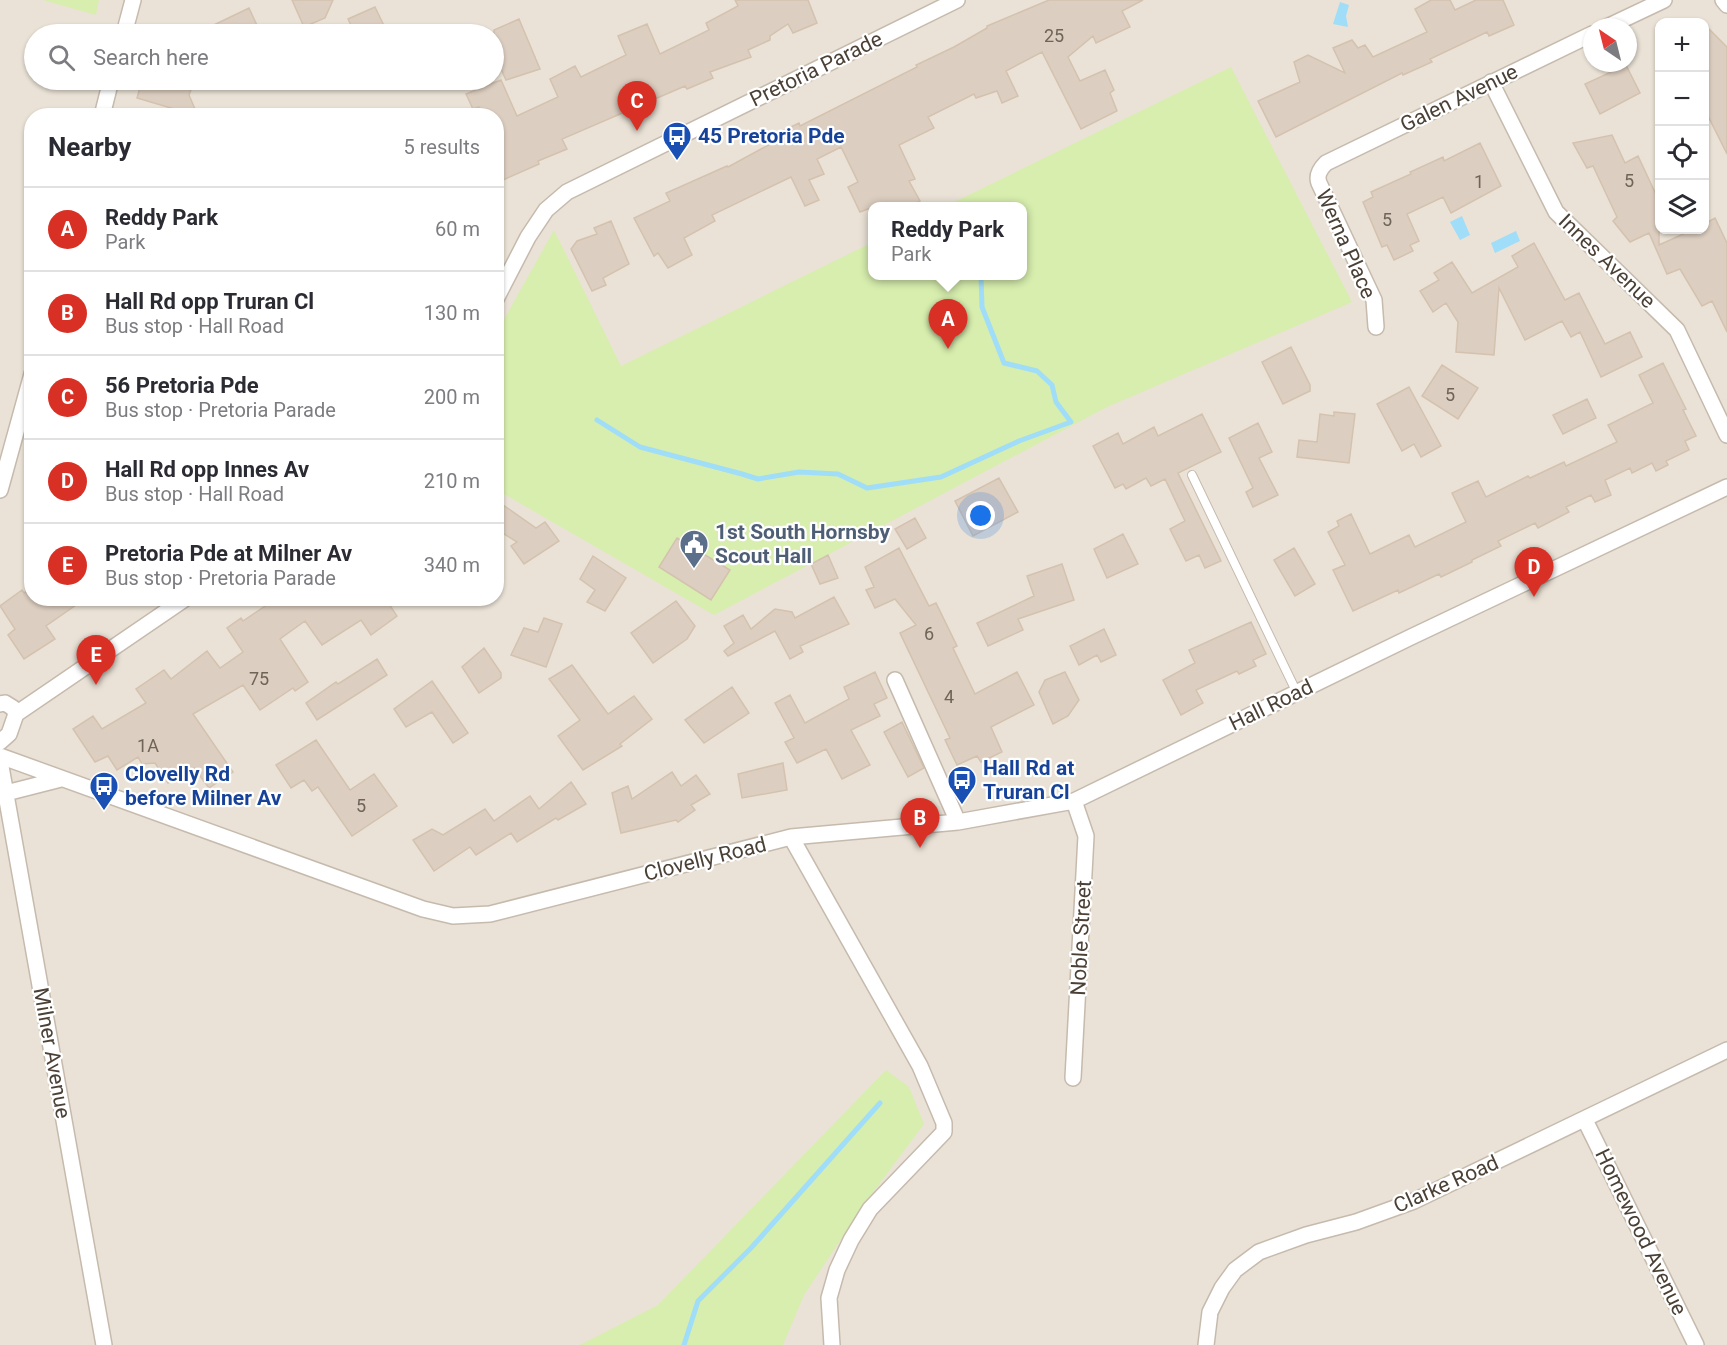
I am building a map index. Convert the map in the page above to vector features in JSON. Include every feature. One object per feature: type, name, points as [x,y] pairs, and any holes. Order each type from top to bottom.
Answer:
[{"type":"street","points":[[127,24],[133,0]]},
{"type":"street","name":"Pretoria Parade","points":[[504,284],[528,237],[546,210],[567,192],[957,0]]},
{"type":"street","points":[[1626,18],[1664,0]]},
{"type":"street","points":[[1723,0],[1727,5]]},
{"type":"street","name":"Galen Avenue","points":[[1326,162],[1583,38]]},
{"type":"street","name":"Innes Avenue","points":[[1491,82],[1556,212],[1677,330],[1727,435]]},
{"type":"street","points":[[104,108],[108,90]]},
{"type":"street","name":"Werna Place","points":[[1326,162],[1318,173],[1319,183],[1374,300],[1376,327]]},
{"type":"street","points":[[0,490],[24,403]]},
{"type":"street","name":"Hall Road","points":[[790,837],[958,822],[1074,801],[1727,487]]},
{"type":"street","points":[[0,742],[9,734],[16,714],[174,606]]},
{"type":"street","points":[[895,680],[958,822]]},
{"type":"street","points":[[0,704],[5,703],[13,708],[16,714]]},
{"type":"street","name":"Clovelly Road","points":[[0,756],[423,909],[453,916],[490,914],[790,837],[920,1066],[944,1123],[944,1132],[870,1209],[850,1240],[837,1270],[829,1298],[832,1345]]},
{"type":"street","name":"Milner Avenue","points":[[0,761],[104,1345]]},
{"type":"street","points":[[6,793],[61,779]]},
{"type":"street","name":"Noble Street","points":[[1073,1078],[1086,836],[1074,801]]},
{"type":"street","name":"Clarke Road","points":[[1206,1345],[1210,1312],[1222,1288],[1235,1270],[1259,1252],[1306,1234],[1356,1222],[1414,1201],[1727,1050]]},
{"type":"street","name":"Homewood Avenue","points":[[1585,1120],[1696,1345]]},
{"type":"lane","points":[[1192,475],[1296,693]]},
{"type":"shaded area","points":[[0,0],[1727,0],[1727,1345],[781,1345],[657,1308],[585,1345],[0,1345]]},
{"type":"green space","points":[[43,0],[99,0],[96,15]]},
{"type":"green space","points":[[1231,67],[1352,302],[1107,407],[714,615],[504,494],[504,319],[554,230],[621,366],[868,244],[868,280],[1027,280],[1027,202],[954,202]]},
{"type":"green space","points":[[886,1070],[909,1087],[924,1124],[865,1203],[804,1295],[783,1345],[580,1345],[658,1305]]},
{"type":"water","points":[[1340,2],[1349,5],[1346,16],[1348,27],[1333,24]]},
{"type":"water","points":[[1462,216],[1470,235],[1460,240],[1450,222]]},
{"type":"water","points":[[1516,231],[1520,241],[1495,253],[1491,243]]},
{"type":"building","points":[[292,0],[333,0],[325,18],[311,24],[303,24]]},
{"type":"building","points":[[735,0],[808,0],[817,23],[793,33],[788,24],[770,36],[770,40],[748,50],[751,57],[710,72],[713,78],[687,89],[685,86],[562,139],[567,149],[538,161],[539,164],[504,179],[504,108],[473,108],[466,94],[476,90],[504,90],[504,87],[517,116],[558,97],[550,79],[575,66],[581,77],[626,55],[618,36],[647,24],[660,54],[709,30],[706,23],[738,6]]},
{"type":"building","points":[[1049,0],[1143,0],[1122,11],[1130,27],[1096,43],[1093,36],[1068,57],[1080,81],[1105,70],[1114,90],[1110,93],[1117,111],[1081,129],[1042,52],[1006,71],[1018,96],[1002,103],[997,91],[976,98],[974,94],[928,117],[934,128],[899,145],[915,179],[909,181],[920,201],[868,202],[868,209],[860,212],[848,187],[858,182],[841,147],[817,159],[824,174],[809,180],[819,200],[805,206],[791,177],[712,215],[715,221],[684,238],[692,255],[668,268],[658,253],[654,256],[634,218],[670,201],[666,193],[728,167],[774,142],[772,136],[799,123],[800,126],[917,67],[916,65],[954,47],[987,26]]},
{"type":"building","points":[[1431,0],[1450,0],[1455,10],[1476,0],[1503,0],[1514,25],[1489,36],[1487,32],[1430,59],[1432,62],[1403,75],[1402,73],[1276,137],[1258,101],[1300,82],[1294,62],[1308,55],[1345,73],[1333,48],[1352,40],[1358,48],[1365,45],[1373,57],[1427,32],[1415,9]]},
{"type":"building","points":[[375,7],[383,24],[350,24],[348,19]]},
{"type":"building","points":[[249,8],[256,24],[216,24]]},
{"type":"building","points":[[519,19],[540,69],[506,80],[504,76],[504,26]]},
{"type":"building","points":[[1709,29],[1727,47],[1727,154],[1709,118]]},
{"type":"building","points":[[1611,72],[1630,72],[1640,93],[1600,114],[1585,84]]},
{"type":"building","points":[[139,90],[191,90],[189,95],[195,108],[171,108],[137,98]]},
{"type":"building","points":[[1612,135],[1625,163],[1638,156],[1655,192],[1655,234],[1659,234],[1659,245],[1683,234],[1709,234],[1709,221],[1715,218],[1727,243],[1727,332],[1712,301],[1702,306],[1680,269],[1667,274],[1649,233],[1630,242],[1613,221],[1617,217],[1593,166],[1587,168],[1573,143]]},
{"type":"building","points":[[1480,143],[1501,186],[1451,213],[1443,197],[1407,214],[1419,241],[1410,245],[1413,251],[1394,260],[1387,245],[1382,247],[1363,202],[1373,197],[1371,192],[1411,174],[1410,172],[1443,157],[1444,161]]},
{"type":"building","points":[[611,221],[629,264],[603,278],[606,285],[592,291],[571,249],[577,241],[597,234],[594,228]]},
{"type":"building","points":[[1534,243],[1565,300],[1579,293],[1605,344],[1630,332],[1642,357],[1601,377],[1580,332],[1571,337],[1562,321],[1525,340],[1499,288],[1494,355],[1456,352],[1458,322],[1446,303],[1433,312],[1420,291],[1439,280],[1434,273],[1452,262],[1472,293],[1518,267],[1512,256]]},
{"type":"building","points":[[1291,347],[1310,385],[1310,391],[1283,404],[1262,362]]},
{"type":"building","points":[[1663,363],[1686,409],[1683,410],[1696,436],[1685,441],[1689,450],[1666,461],[1668,465],[1656,471],[1652,463],[1632,473],[1630,468],[1605,480],[1611,495],[1595,502],[1591,495],[1566,507],[1569,512],[1538,528],[1535,523],[1498,541],[1501,546],[1472,562],[1441,577],[1439,574],[1399,593],[1398,590],[1353,611],[1333,570],[1345,565],[1328,532],[1339,526],[1337,521],[1351,514],[1370,554],[1409,535],[1415,547],[1466,522],[1452,493],[1478,481],[1486,497],[1528,476],[1530,478],[1564,462],[1566,466],[1617,442],[1608,425],[1653,403],[1639,375]]},
{"type":"building","points":[[1442,365],[1478,388],[1458,419],[1422,396]]},
{"type":"building","points":[[1409,387],[1441,446],[1421,457],[1414,444],[1402,451],[1377,404]]},
{"type":"building","points":[[1587,399],[1596,418],[1563,434],[1553,415]]},
{"type":"building","points":[[1334,412],[1355,414],[1349,463],[1297,457],[1299,440],[1317,442],[1320,414],[1334,416]]},
{"type":"building","points":[[1202,414],[1221,452],[1178,473],[1221,561],[1205,568],[1199,555],[1186,561],[1170,529],[1185,521],[1165,479],[1151,486],[1146,478],[1126,489],[1123,484],[1115,488],[1093,446],[1118,433],[1123,444],[1154,427],[1158,436]]},
{"type":"building","points":[[1258,423],[1272,452],[1259,458],[1278,495],[1253,507],[1246,492],[1253,488],[1229,438]]},
{"type":"building","points":[[999,478],[1018,512],[973,536],[955,501]]},
{"type":"building","points":[[504,506],[536,528],[545,522],[559,541],[524,564],[511,546],[517,542],[504,534]]},
{"type":"building","points":[[915,518],[926,538],[907,549],[895,529]]},
{"type":"building","points":[[1123,534],[1138,564],[1107,578],[1094,549]]},
{"type":"building","name":"1st South Hornsby Scout Hall","points":[[677,538],[730,570],[711,600],[659,567]]},
{"type":"building","points":[[899,548],[929,606],[936,603],[957,646],[953,648],[975,694],[1017,672],[1034,705],[991,727],[1002,752],[981,762],[977,756],[957,765],[945,740],[950,738],[900,633],[916,625],[895,599],[875,608],[866,590],[874,587],[865,567]]},
{"type":"building","points":[[1294,548],[1315,584],[1295,596],[1274,560]]},
{"type":"building","points":[[828,555],[838,578],[820,584],[811,564]]},
{"type":"building","points":[[593,556],[626,578],[605,611],[587,602],[595,590],[580,579]]},
{"type":"building","points":[[1062,564],[1074,600],[1018,619],[1023,630],[988,646],[977,623],[1034,596],[1027,576]]},
{"type":"building","points":[[22,590],[24,606],[75,606],[46,626],[55,639],[24,659],[8,635],[15,629],[0,606]]},
{"type":"building","points":[[834,597],[849,624],[800,646],[803,652],[790,659],[775,631],[728,656],[724,651],[734,643],[724,626],[743,615],[751,629],[775,609],[792,612],[795,618]]},
{"type":"building","points":[[676,601],[695,626],[687,639],[653,663],[631,633]]},
{"type":"building","points":[[265,606],[390,606],[397,616],[371,635],[361,620],[322,645],[305,621],[280,639],[308,682],[295,691],[293,688],[260,710],[243,685],[193,714],[233,772],[209,788],[194,768],[168,783],[155,763],[142,764],[138,757],[117,770],[108,756],[95,762],[73,729],[93,716],[102,729],[146,703],[136,689],[164,670],[171,679],[207,651],[220,668],[243,652],[227,628],[241,618],[243,621]]},
{"type":"building","points":[[544,618],[562,624],[546,667],[511,655],[524,628],[538,632]]},
{"type":"building","points":[[1251,622],[1266,654],[1253,660],[1256,666],[1239,674],[1237,671],[1196,690],[1203,703],[1181,715],[1163,680],[1195,663],[1189,650]]},
{"type":"building","points":[[1104,629],[1116,655],[1101,662],[1097,655],[1079,665],[1070,646]]},
{"type":"building","points":[[484,648],[501,673],[501,678],[479,693],[462,667]]},
{"type":"building","points":[[377,659],[387,675],[317,720],[306,703],[336,682],[338,684]]},
{"type":"building","points":[[572,665],[608,714],[634,696],[652,719],[620,744],[622,746],[583,770],[558,736],[580,720],[549,679]]},
{"type":"building","points":[[875,672],[887,698],[874,704],[880,716],[851,730],[870,765],[842,779],[826,749],[797,763],[785,742],[794,738],[775,703],[790,695],[805,723],[849,699],[844,687]]},
{"type":"building","points":[[1065,672],[1079,700],[1068,716],[1053,724],[1039,692],[1045,680]]},
{"type":"building","points":[[432,681],[468,733],[453,743],[432,712],[406,727],[394,709]]},
{"type":"building","points":[[732,687],[749,713],[704,743],[685,720]]},
{"type":"building","points":[[902,722],[924,768],[908,777],[884,732]]},
{"type":"building","points":[[316,740],[350,790],[374,774],[397,806],[352,836],[318,787],[312,791],[304,780],[291,788],[276,765]]},
{"type":"building","points":[[783,763],[787,790],[742,798],[738,774]]},
{"type":"building","points":[[672,772],[681,786],[696,775],[710,794],[691,805],[695,810],[678,822],[676,820],[621,833],[612,793],[628,786],[632,799]]},
{"type":"building","points":[[571,782],[586,804],[558,820],[556,818],[517,842],[511,833],[476,855],[470,847],[434,871],[413,840],[432,829],[443,835],[485,809],[494,821],[530,796],[539,809]]},
{"type":"waterway","points":[[597,420],[640,447],[758,479],[799,472],[838,474],[867,488],[941,477],[1019,441],[1071,422],[1056,402],[1052,385],[1037,371],[1004,363],[982,307],[981,280]]},
{"type":"waterway","points":[[684,1345],[698,1301],[751,1248],[880,1103]]},
{"type":"place","name":"56 Pretoria Pde","points":[[637,131]]},
{"type":"place","name":"45 Pretoria Pde","points":[[677,162]]},
{"type":"place","name":"Reddy Park","points":[[948,349]]},
{"type":"place","name":"1st South Hornsby Scout Hall","points":[[694,570]]},
{"type":"place","name":"Hall Rd opp Innes Av","points":[[1534,597]]},
{"type":"place","name":"Pretoria Pde at Milner Av","points":[[96,685]]},
{"type":"place","name":"Hall Rd at Truran Cl","points":[[962,806]]},
{"type":"place","name":"Clovelly Rd before Milner Av","points":[[104,812]]},
{"type":"place","name":"Hall Rd opp Truran Cl","points":[[920,848]]}]
